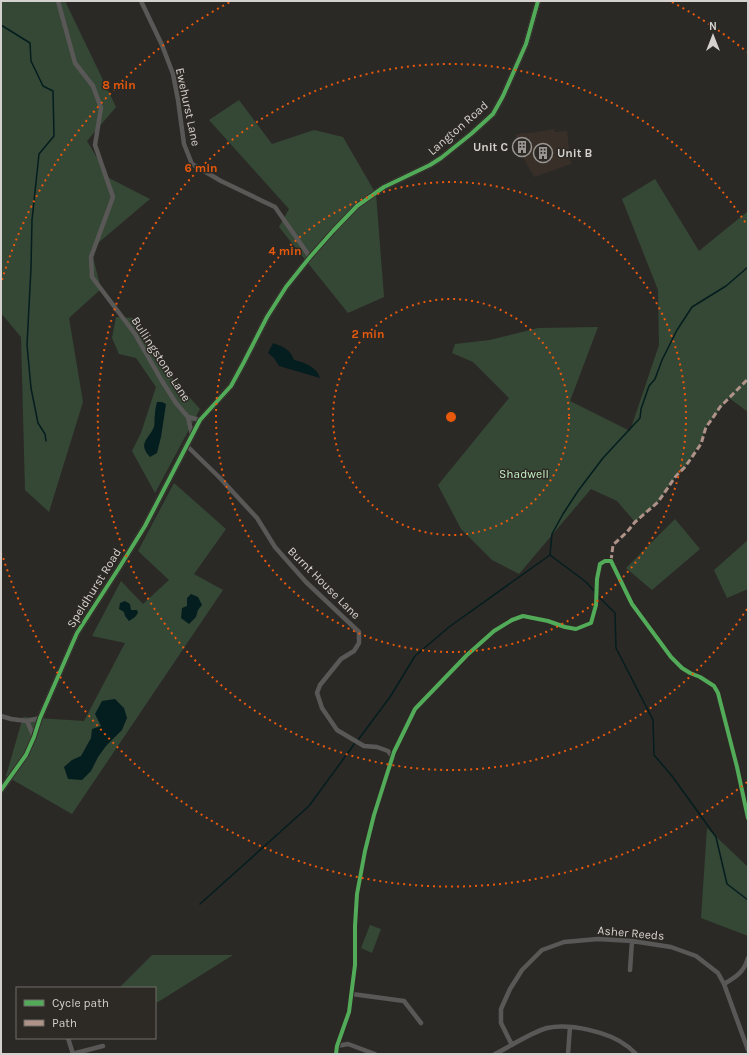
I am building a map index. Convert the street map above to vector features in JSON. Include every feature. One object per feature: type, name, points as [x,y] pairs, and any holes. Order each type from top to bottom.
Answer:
[{"type":"street","name":"Bullingstone Lane","points":[[58,1],[75,63],[93,86],[101,108],[95,145],[113,197],[90,257],[92,277],[135,334],[172,398],[188,417],[192,435]]},
{"type":"street","name":"Ewehurst Lane","points":[[141,1],[162,45],[173,74],[184,144],[192,164],[221,181],[274,207],[310,257]]},
{"type":"street","name":"Langton Road","points":[[200,420],[231,386],[267,318],[286,287],[333,231],[357,206],[384,187],[430,165],[441,158],[493,114],[504,96],[526,44],[538,1]]},
{"type":"street","name":"Bullingstone Lane","points":[[188,417],[200,420]]},
{"type":"street","name":"Speldhurst Road","points":[[1,790],[26,755],[40,718],[77,633],[144,526],[200,420]]},
{"type":"street","name":"Burnt House Lane","points":[[186,445],[219,477],[257,518],[275,547],[306,582],[359,632],[359,643],[354,651],[341,659],[320,685],[317,693],[322,708],[337,730],[364,746],[388,751],[392,758]]},
{"type":"street","points":[[336,1054],[337,1046],[349,1012],[352,994],[355,965],[357,894],[365,851],[374,814],[392,758],[414,709],[494,631],[512,620],[523,616],[576,629],[591,623],[596,605],[597,579],[600,564],[605,561],[611,560],[632,604],[671,657],[682,668],[714,686],[718,693],[737,766],[748,818]]},
{"type":"street","points":[[1,716],[27,721],[40,718]]},
{"type":"street","points":[[27,721],[34,737]]},
{"type":"street","name":"Asher Reeds","points":[[512,1046],[501,1023],[501,1009],[510,989],[522,970],[542,950],[564,942],[598,939],[632,941],[671,947],[696,956],[718,973],[724,984],[748,1050]]},
{"type":"street","points":[[630,970],[632,941]]},
{"type":"street","points":[[724,984],[742,972],[747,964],[748,958]]},
{"type":"street","points":[[352,994],[404,1001],[421,1023]]},
{"type":"street","points":[[568,1054],[570,1027]]},
{"type":"street","points":[[495,1054],[503,1052],[534,1033],[548,1028],[570,1027],[592,1030],[610,1036],[626,1045],[636,1054]]},
{"type":"street","points":[[68,1039],[72,1054],[103,1046]]},
{"type":"street","points":[[337,1046],[348,1044],[375,1054]]},
{"type":"shaded area","points":[[554,129],[555,132],[567,131],[571,164],[534,177],[523,157],[515,135]]},
{"type":"green space","points":[[1,1],[65,1],[116,107],[87,141],[109,178],[150,199],[91,249],[101,289],[69,318],[83,402],[49,512],[25,490],[21,337],[1,313]]},
{"type":"green space","points":[[239,100],[272,144],[314,130],[343,137],[376,194],[384,297],[348,313],[279,227],[289,209],[209,120]]},
{"type":"green space","name":"Shadwell","points":[[655,179],[699,251],[748,211],[748,412],[729,398],[706,427],[701,442],[685,467],[676,476],[658,502],[635,522],[617,501],[591,489],[519,574],[492,560],[461,529],[438,485],[509,398],[473,362],[452,353],[455,344],[490,340],[538,328],[598,327],[570,401],[630,431],[659,345],[658,290],[622,199]]},
{"type":"green space","points":[[116,317],[136,318],[155,359],[200,409],[155,493],[132,451],[141,433],[156,387],[136,358],[119,354],[112,338]]},
{"type":"green space","points":[[174,483],[226,529],[194,574],[223,590],[72,814],[6,776],[23,717],[84,721],[125,643],[92,636],[121,581],[143,604],[169,580],[138,551]]},
{"type":"green space","points":[[675,519],[700,549],[652,590],[626,568]]},
{"type":"green space","points":[[748,540],[748,589],[727,598],[714,570]]},
{"type":"green space","points":[[707,828],[748,867],[748,936],[701,918]]},
{"type":"green space","points":[[370,925],[381,929],[372,953],[361,948]]},
{"type":"green space","points":[[152,955],[233,955],[158,1002],[156,1002],[156,987],[120,987]]},
{"type":"water","points":[[273,343],[291,353],[294,360],[314,368],[319,374],[320,378],[279,366],[274,358],[268,353]]},
{"type":"water","points":[[157,402],[166,404],[157,453],[150,457],[144,448],[144,445],[154,427]]},
{"type":"water","points":[[191,594],[198,597],[202,605],[198,610],[196,617],[189,624],[181,618],[182,608],[187,606],[187,598]]},
{"type":"water","points":[[125,601],[130,604],[131,610],[137,610],[138,613],[129,621],[124,612],[119,609],[120,603]]},
{"type":"water","points":[[115,699],[124,708],[127,718],[122,730],[106,746],[98,757],[91,771],[82,780],[68,779],[64,767],[72,760],[81,756],[91,738],[92,729],[101,726],[95,714],[102,701]]},
{"type":"waterway","points":[[1,25],[30,43],[31,61],[43,86],[53,91],[54,136],[39,154],[32,220],[27,345],[31,388],[38,423],[45,434],[46,441]]},
{"type":"waterway","points":[[550,555],[552,534],[578,491],[603,458],[640,418],[641,409],[649,386],[655,379],[662,360],[677,330],[692,307],[726,286],[748,267]]},
{"type":"waterway","points":[[358,740],[390,697],[415,656],[449,627],[550,555],[586,582],[595,592]]},
{"type":"waterway","points":[[597,595],[615,613],[616,648],[653,720],[654,755],[672,776],[716,837],[727,884],[748,900]]},
{"type":"waterway","points":[[200,904],[309,806],[355,743]]},
{"type":"marked path","points":[[611,561],[613,545],[635,522],[658,502],[701,444],[706,427],[720,407],[748,379]]},
{"type":"cycle path","points":[[1,790],[26,755],[40,718],[77,633],[145,526],[200,420],[231,386],[267,317],[286,287],[310,257],[357,206],[384,187],[430,165],[441,158],[493,114],[503,96],[526,44],[538,1]]},
{"type":"cycle path","points":[[336,1054],[337,1046],[349,1012],[355,965],[357,894],[365,851],[374,815],[394,752],[415,709],[467,655],[494,631],[512,620],[523,616],[576,629],[591,623],[596,605],[597,579],[600,564],[605,561],[611,561],[632,604],[671,657],[682,668],[714,686],[718,693],[737,767],[748,818]]},
{"type":"place","name":"Unit C","points":[[522,147]]},
{"type":"place","name":"Unit B","points":[[543,153]]}]
